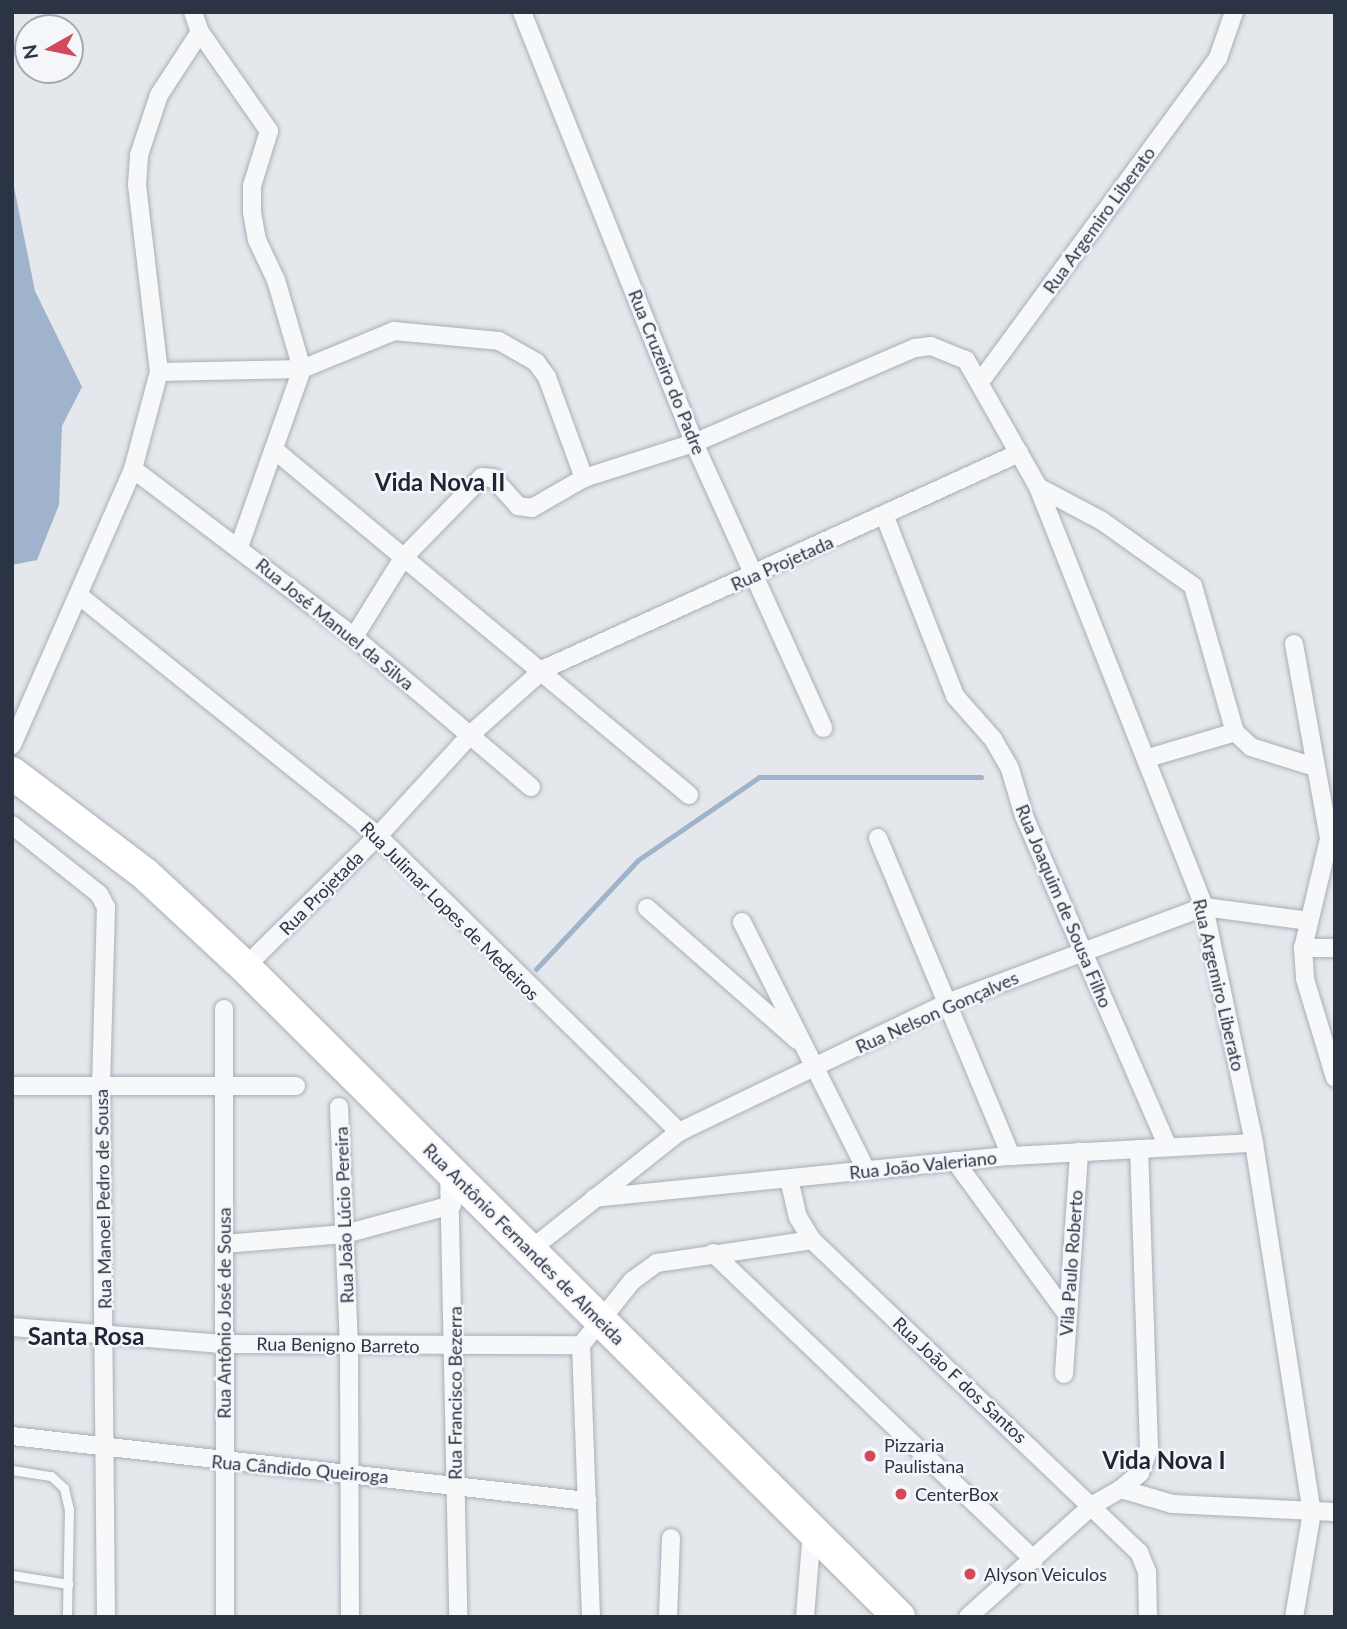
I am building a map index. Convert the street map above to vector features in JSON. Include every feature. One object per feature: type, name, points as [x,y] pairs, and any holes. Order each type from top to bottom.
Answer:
[{"type":"highway","name":"Rua Antônio Fernandes de Almeida","points":[[12,773],[145,874],[245,967],[530,1250],[590,1332],[812,1527],[899,1617]]},
{"type":"street","points":[[192,12],[200,32],[269,131],[253,186],[252,212],[257,240],[276,280],[302,369],[277,452],[239,547]]},
{"type":"street","name":"Rua Cruzeiro do Padre","points":[[522,12],[694,443],[823,728]]},
{"type":"street","name":"Rua Argemiro Liberato","points":[[980,382],[1218,58],[1234,12]]},
{"type":"street","points":[[12,745],[81,597],[133,469],[159,372],[137,185],[139,155],[159,95],[200,32]]},
{"type":"street","points":[[159,372],[302,369],[394,331],[499,341],[536,362],[547,377],[584,478]]},
{"type":"street","name":"Rua Argemiro Liberato","points":[[403,558],[482,477],[493,478],[525,508],[584,478],[694,443],[915,348],[955,352],[980,382],[1038,487],[1148,758],[1204,907],[1254,1143],[1311,1512],[1294,1617]]},
{"type":"street","points":[[277,452],[403,558],[544,669],[689,795]]},
{"type":"street","name":"Rua Projetada","points":[[245,967],[378,836],[471,734],[544,669],[885,517],[1019,453]]},
{"type":"street","name":"Rua José Manuel da Silva","points":[[133,469],[354,637],[531,787]]},
{"type":"street","points":[[1038,487],[1102,520],[1193,586],[1235,732],[1251,747],[1315,767]]},
{"type":"street","name":"Rua Joaquim de Sousa Filho","points":[[885,517],[950,685],[1010,769],[1024,816],[1168,1147]]},
{"type":"street","points":[[354,637],[403,558]]},
{"type":"street","name":"Rua Julimar Lopes de Medeiros","points":[[81,597],[378,836],[680,1132]]},
{"type":"street","points":[[1294,644],[1315,767],[1332,838],[1303,948],[1305,979],[1335,1078]]},
{"type":"street","points":[[1148,758],[1235,732]]},
{"type":"street","name":"Rua Manoel Pedro de Sousa","points":[[12,825],[99,894],[106,907],[100,1089],[106,1334],[106,1617]]},
{"type":"street","points":[[878,838],[1011,1156]]},
{"type":"street","name":"Rua Nelson Gonçalves","points":[[530,1250],[680,1132],[947,1003],[1204,907],[1309,921]]},
{"type":"street","points":[[647,908],[804,1047]]},
{"type":"street","points":[[742,922],[866,1170]]},
{"type":"street","points":[[1303,948],[1335,948]]},
{"type":"street","name":"Rua Antônio José de Sousa","points":[[223,1009],[225,1617]]},
{"type":"street","points":[[12,1086],[100,1089],[296,1086]]},
{"type":"street","name":"Rua João Lúcio Pereira","points":[[339,1107],[349,1342],[346,1473],[350,1617]]},
{"type":"street","name":"Rua João Valeriano","points":[[594,1198],[1011,1156],[1254,1143]]},
{"type":"street","points":[[968,1617],[1093,1505],[1121,1489],[1140,1473],[1149,1448],[1139,1149]]},
{"type":"street","name":"Vila Paulo Roberto","points":[[1064,1374],[1079,1152]]},
{"type":"street","points":[[955,1161],[1067,1314]]},
{"type":"street","name":"Rua Francisco Bezerra","points":[[449,1170],[457,1346],[458,1617]]},
{"type":"street","name":"Rua João F dos Santos","points":[[789,1179],[798,1217],[812,1240],[1093,1505],[1139,1552],[1147,1572],[1148,1617]]},
{"type":"street","points":[[224,1244],[345,1234],[452,1205]]},
{"type":"street","points":[[591,1617],[587,1501],[590,1332],[632,1281],[657,1263],[812,1240]]},
{"type":"street","points":[[713,1254],[1034,1560]]},
{"type":"street","name":"Rua Benigno Barreto","points":[[12,1327],[225,1344],[349,1342],[457,1346],[590,1332]]},
{"type":"street","name":"Rua Cândido Queiroga","points":[[12,1436],[106,1450],[456,1483],[587,1501]]},
{"type":"street","points":[[1121,1489],[1172,1504],[1335,1512]]},
{"type":"street","points":[[805,1617],[812,1527]]},
{"type":"street","points":[[668,1617],[671,1538]]},
{"type":"lane","points":[[12,1470],[51,1476],[64,1488],[67,1617]]},
{"type":"lane","points":[[12,1575],[68,1584]]},
{"type":"water","points":[[12,177],[35,291],[82,387],[62,426],[59,505],[37,560],[12,565]]},
{"type":"waterway","points":[[536,969],[638,860],[759,777],[981,777]]},
{"type":"place","name":"Pizzaria Paulistana","points":[[870,1456]]},
{"type":"place","name":"CenterBox","points":[[901,1494]]},
{"type":"place","name":"Alyson Veiculos","points":[[970,1574]]},
{"type":"district","name":"Vida Nova II","points":[[440,482]]},
{"type":"district","name":"Santa Rosa","points":[[86,1336]]},
{"type":"district","name":"Vida Nova I","points":[[1164,1460]]}]
